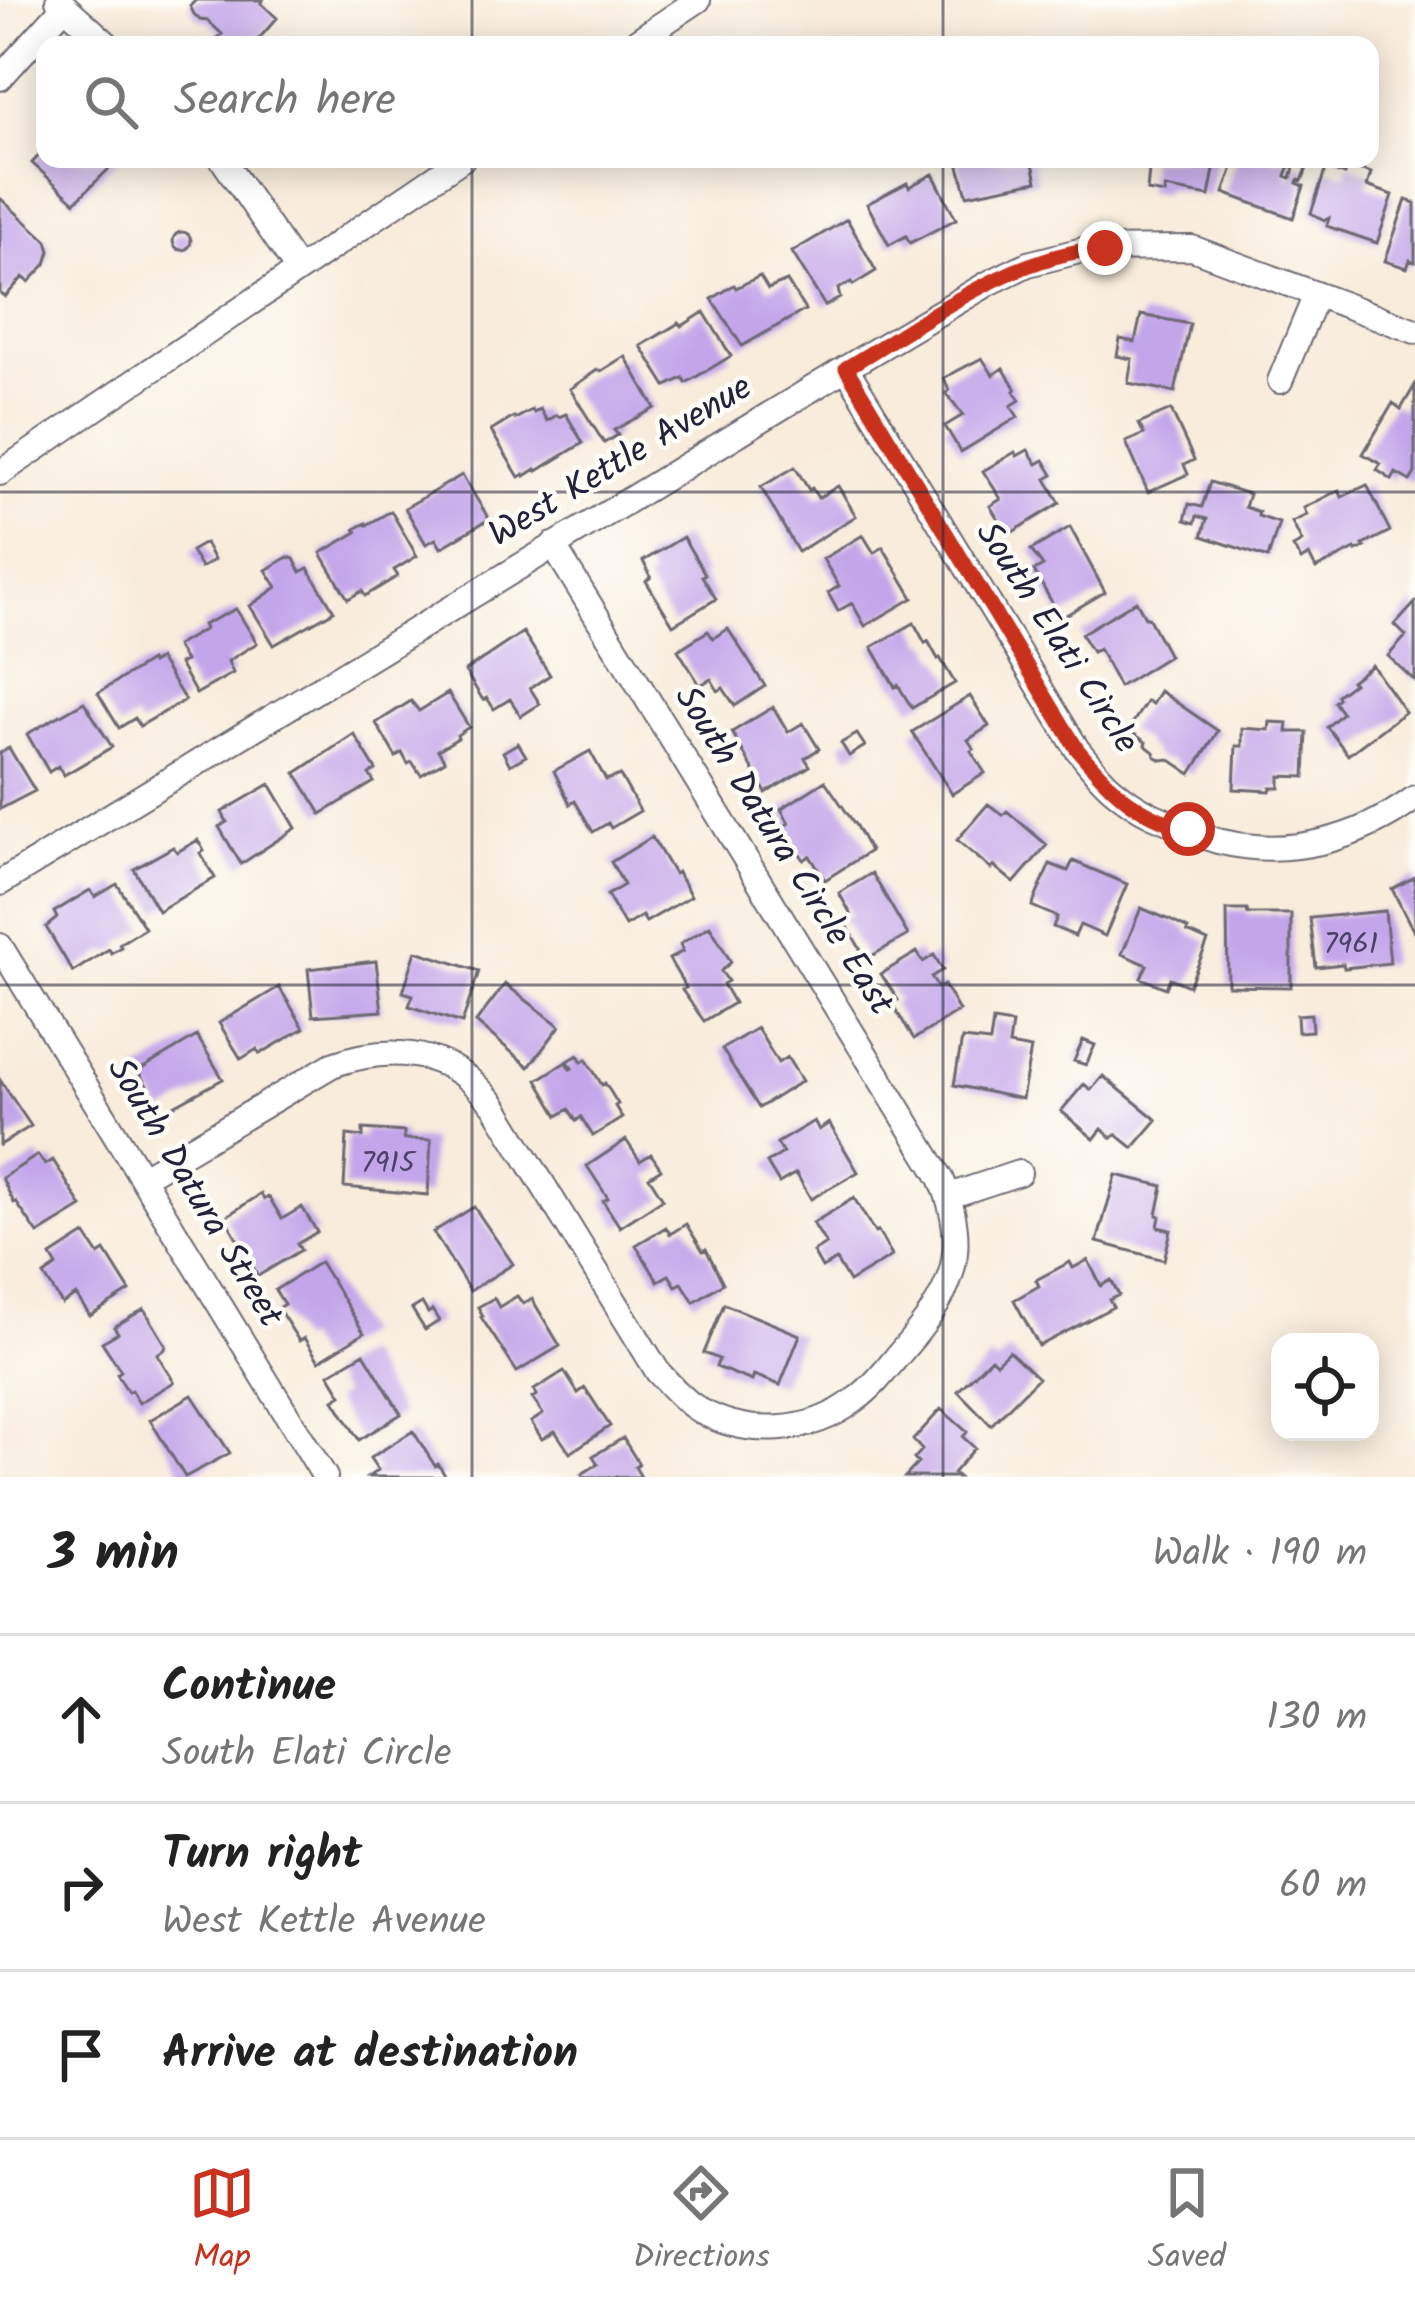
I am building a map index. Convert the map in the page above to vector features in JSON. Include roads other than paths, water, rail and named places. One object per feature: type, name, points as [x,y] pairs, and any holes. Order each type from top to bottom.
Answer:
[{"type":"street","points":[[644,36],[698,0]]},
{"type":"street","points":[[0,78],[62,3],[98,36]]},
{"type":"street","points":[[228,168],[298,270]]},
{"type":"street","points":[[0,473],[449,168]]},
{"type":"street","name":"West Kettle Avenue","points":[[0,883],[846,368],[1028,264],[1087,249],[1192,248],[1415,331]]},
{"type":"street","points":[[1280,381],[1316,295]]},
{"type":"street","name":"South Elati Circle","points":[[846,368],[1077,749],[1109,787],[1162,821],[1219,842],[1255,847],[1332,840],[1371,826],[1415,798]]},
{"type":"street","name":"South Datura Circle East","points":[[143,1178],[332,1065],[383,1052],[418,1056],[466,1077],[494,1105],[658,1372],[685,1400],[720,1420],[757,1429],[787,1428],[829,1417],[865,1392],[931,1317],[951,1275],[955,1252],[953,1213],[941,1178],[553,545]]},
{"type":"street","name":"South Datura Street","points":[[0,946],[325,1477]]},
{"type":"street","points":[[949,1196],[1019,1173]]}]
